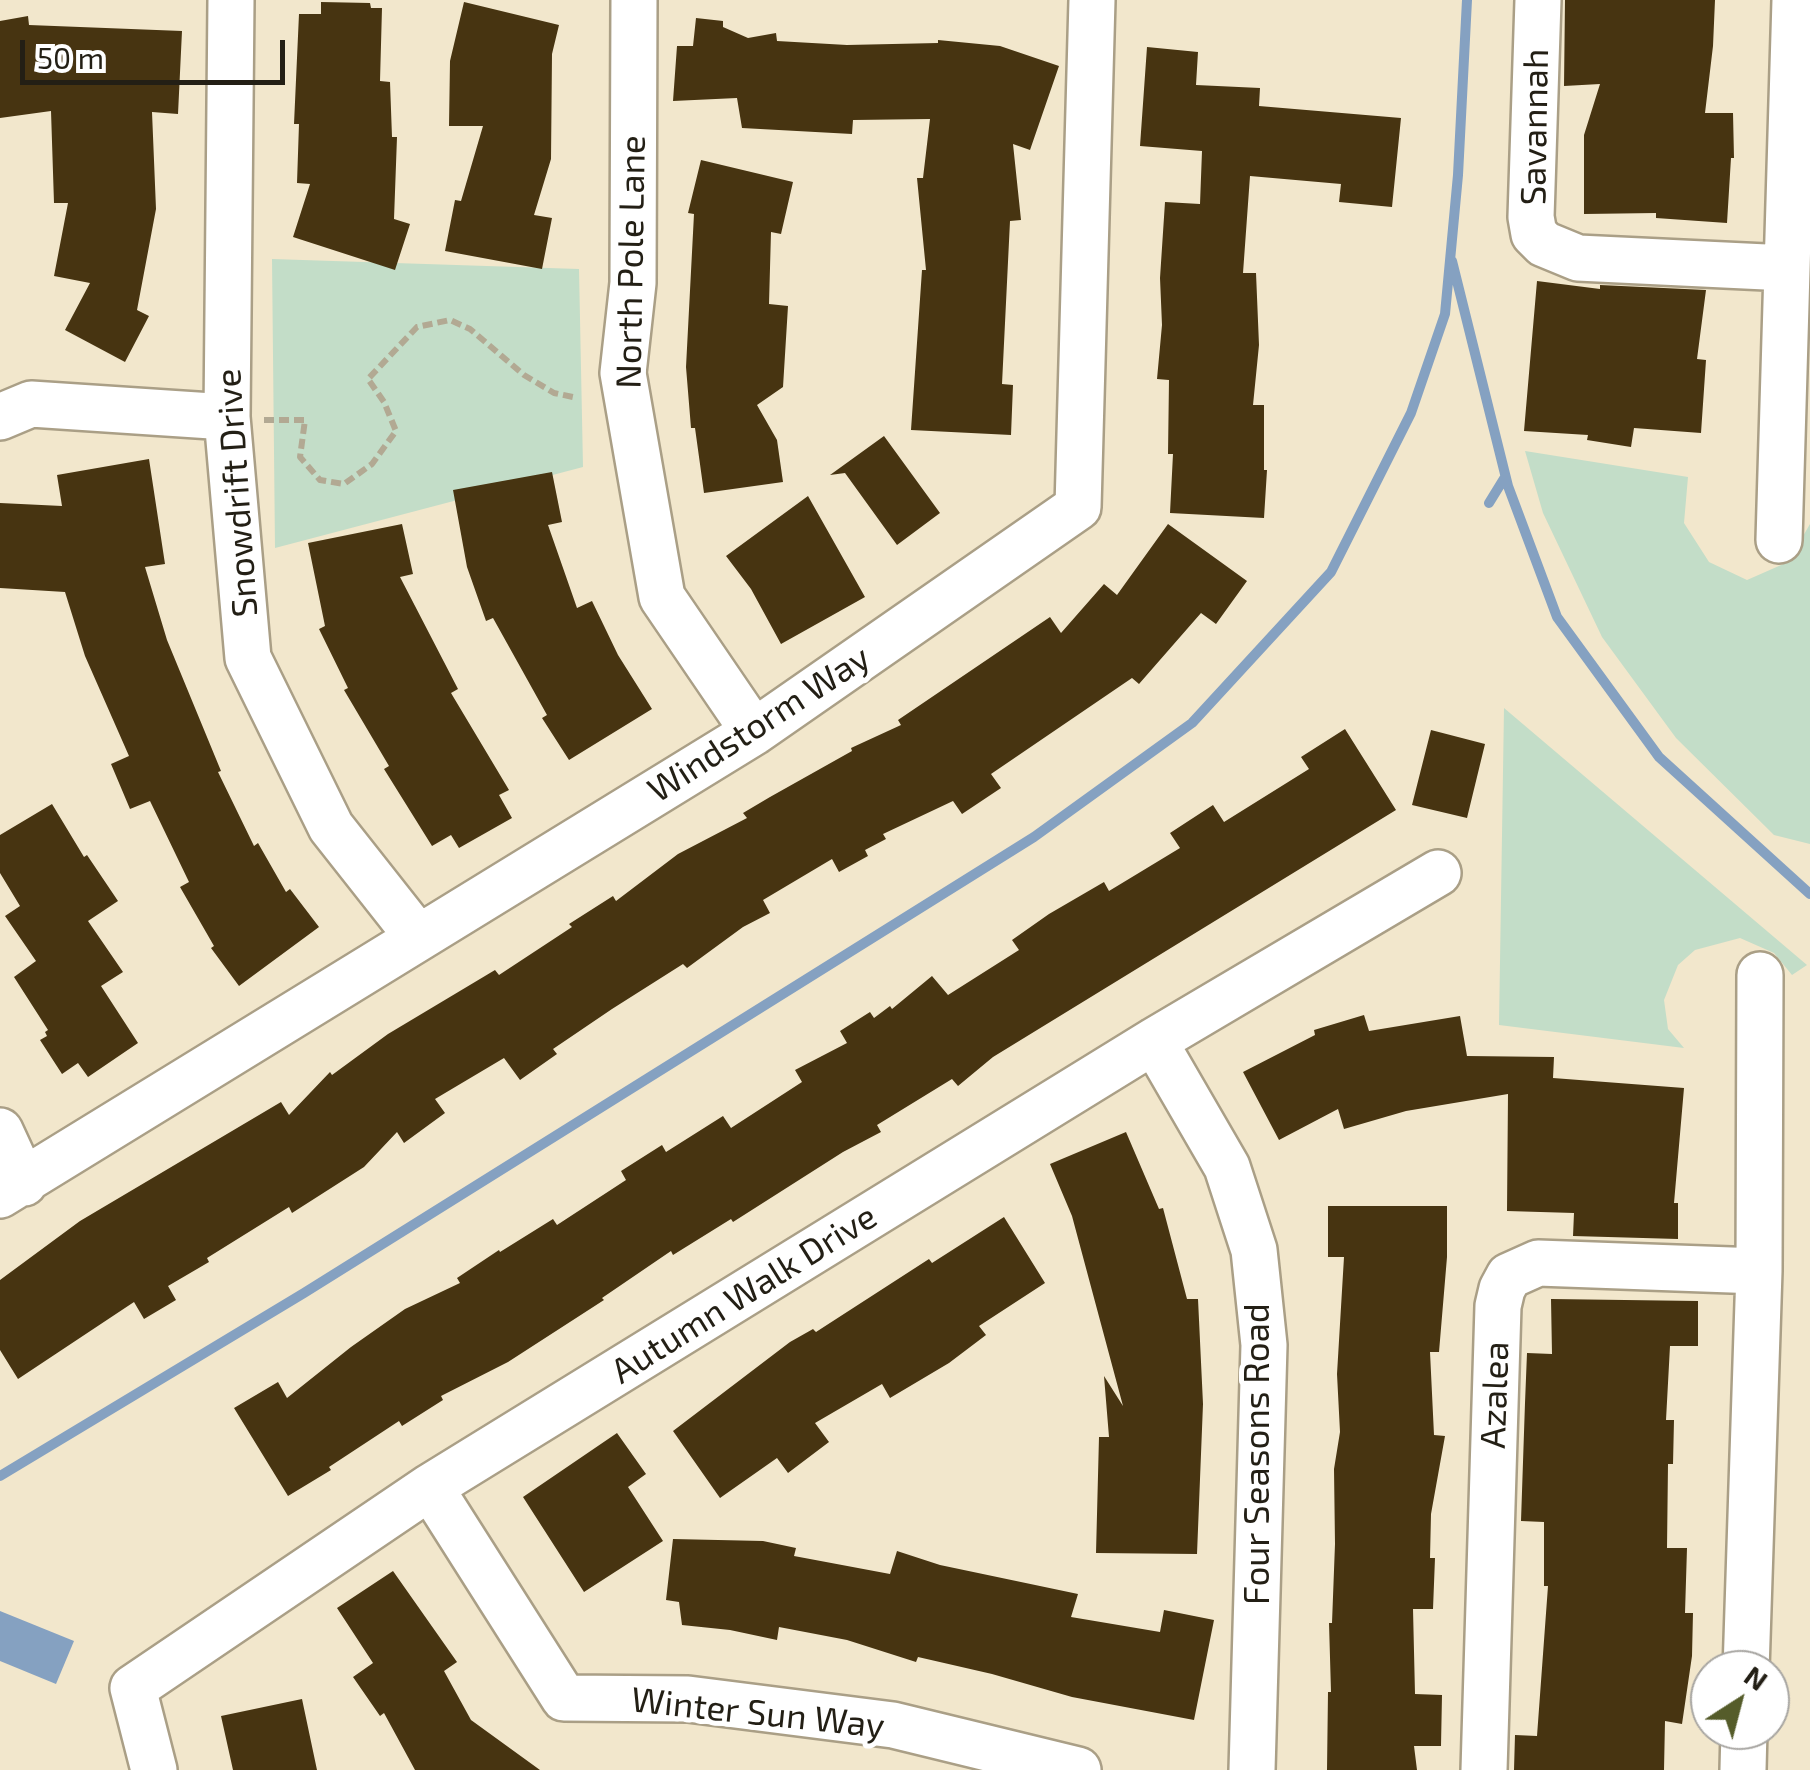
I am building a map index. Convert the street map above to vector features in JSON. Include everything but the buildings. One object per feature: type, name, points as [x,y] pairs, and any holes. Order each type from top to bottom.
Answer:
[{"type":"street","name":"Snowdrift Drive","points":[[231,0],[245,419],[248,658],[331,828],[417,936]]},
{"type":"street","name":"North Pole Lane","points":[[634,0],[633,283],[623,372],[662,597],[754,732]]},
{"type":"street","name":"Windstorm Way","points":[[12,1189],[417,936],[754,732],[1078,507],[1092,0]]},
{"type":"street","name":"Savannah","points":[[1538,0],[1534,234],[1544,244],[1578,258],[1787,268]]},
{"type":"street","points":[[1779,540],[1795,0]]},
{"type":"street","points":[[0,417],[31,404],[245,419]]},
{"type":"street","name":"Autumn Walk Drive","points":[[154,1770],[133,1688],[430,1486],[1154,1041],[1438,873]]},
{"type":"street","points":[[1747,1650],[1759,1271],[1760,975]]},
{"type":"street","name":"Four Seasons Road","points":[[1154,1041],[1227,1166],[1254,1250],[1264,1346],[1252,1770]]},
{"type":"street","points":[[0,1132],[12,1189]]},
{"type":"street","name":"Azalea","points":[[1484,1770],[1498,1306],[1509,1276],[1538,1263],[1759,1271]]},
{"type":"street","name":"Winter Sun Way","points":[[430,1486],[564,1698],[688,1700],[892,1725],[1078,1770]]},
{"type":"path","points":[[245,419],[305,420],[300,457],[320,480],[344,484],[372,464],[396,431],[384,402],[368,380],[417,327],[450,320],[470,329],[524,376],[554,393],[573,397]]},
{"type":"green space","points":[[272,259],[579,269],[583,467],[275,548]]},
{"type":"green space","points":[[1525,451],[1688,477],[1684,523],[1709,562],[1747,580],[1788,562],[1810,524],[1810,844],[1774,835],[1676,738],[1602,637],[1543,513]]},
{"type":"green space","points":[[1504,708],[1807,965],[1792,975],[1774,953],[1740,938],[1695,950],[1678,965],[1664,1000],[1668,1029],[1684,1048],[1499,1025]]},
{"type":"water","points":[[0,1611],[74,1641],[56,1684],[0,1661]]},
{"type":"waterway","points":[[0,1476],[304,1293],[1034,837],[1192,723],[1331,572],[1411,413],[1445,314],[1458,175],[1467,0]]},
{"type":"waterway","points":[[1452,261],[1508,486],[1557,617],[1659,757],[1810,894]]},
{"type":"waterway","points":[[1489,503],[1505,477]]}]
